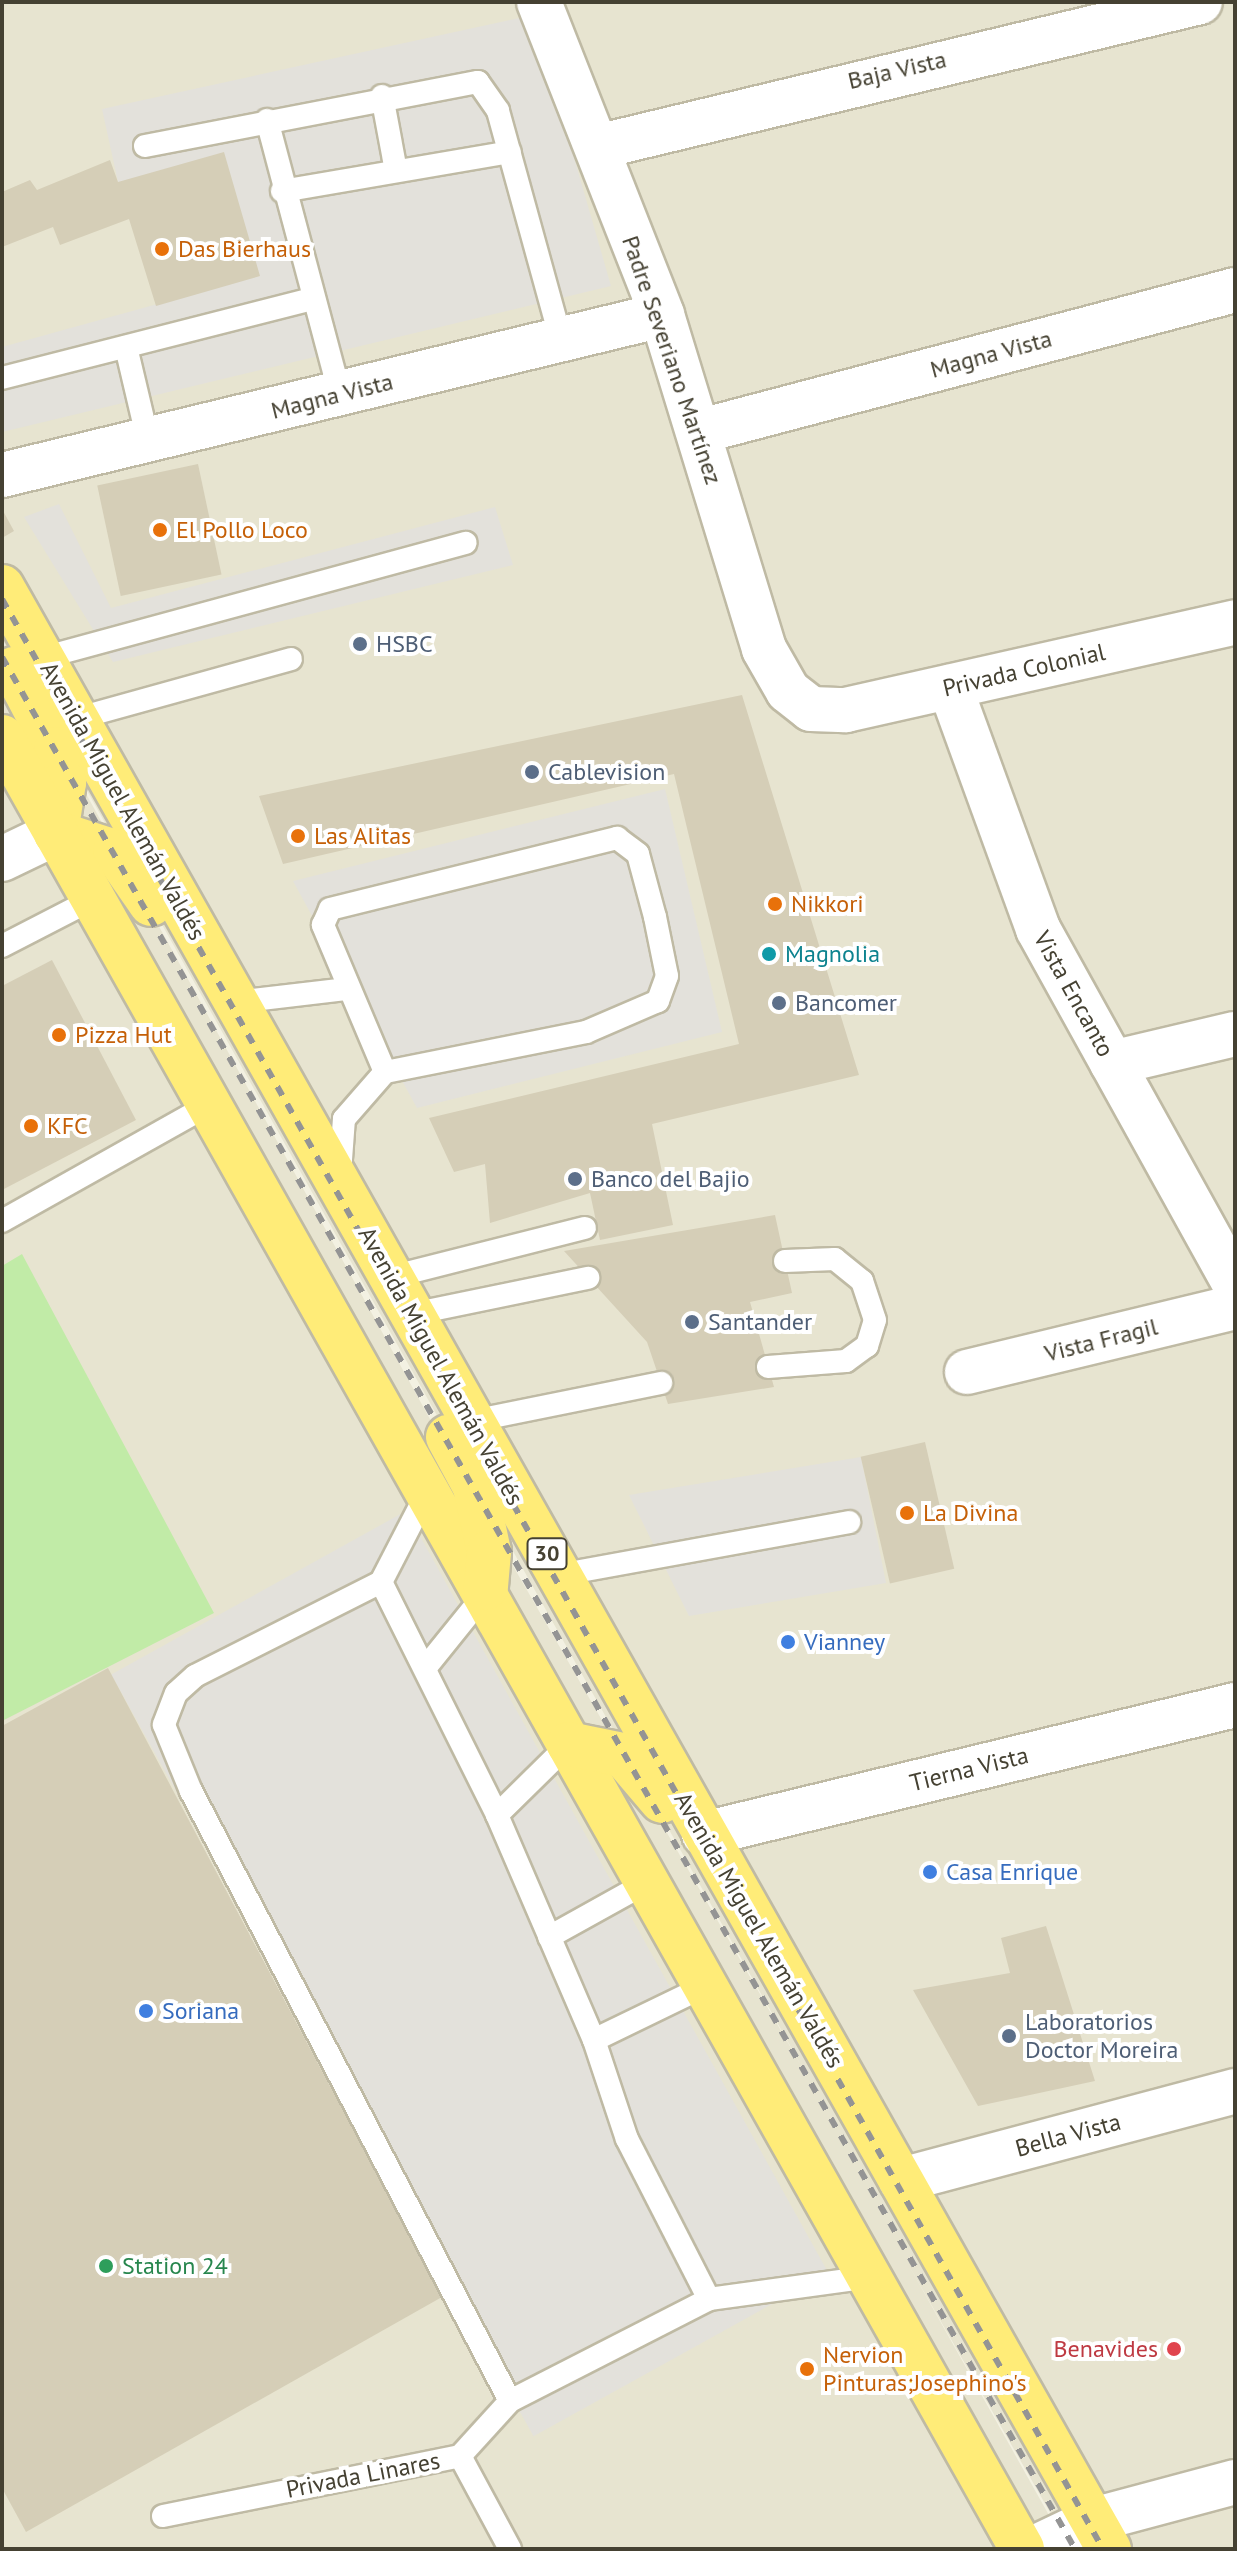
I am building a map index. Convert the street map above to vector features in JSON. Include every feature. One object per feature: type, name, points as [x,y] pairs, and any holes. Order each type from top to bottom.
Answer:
[{"type":"highway","name":"Avenida Miguel Alemán Valdés","points":[[2,587],[1101,2535]]},
{"type":"highway","points":[[2,638],[56,749],[64,782],[56,833]]},
{"type":"highway","points":[[2,737],[1022,2549]]},
{"type":"highway","points":[[56,833],[115,852],[188,970],[207,991],[236,1002]]},
{"type":"highway","points":[[401,1296],[406,1338],[416,1373],[475,1487],[489,1552],[485,1594]]},
{"type":"highway","points":[[569,1744],[623,1755],[679,1820],[704,1834]]},
{"type":"street","name":"Padre Severiano Martínez","points":[[539,2],[662,315],[701,431],[764,649],[788,691],[811,709]]},
{"type":"street","name":"Baja Vista","points":[[597,147],[1200,2]]},
{"type":"street","name":"Magna Vista","points":[[701,431],[1235,290]]},
{"type":"street","name":"Magna Vista","points":[[2,475],[662,315]]},
{"type":"street","name":"Privada Colonial","points":[[811,709],[846,710],[1235,622]]},
{"type":"street","name":"Vista Encanto","points":[[950,687],[1032,917],[1235,1285]]},
{"type":"street","points":[[2,859],[56,833]]},
{"type":"street","points":[[1112,1063],[1235,1034]]},
{"type":"street","name":"Vista Fragil","points":[[967,1372],[1235,1307]]},
{"type":"street","name":"Tierna Vista","points":[[704,1834],[1235,1705]]},
{"type":"street","name":"Bella Vista","points":[[901,2180],[1235,2091]]},
{"type":"street","points":[[1032,2549],[1101,2535],[1235,2482]]},
{"type":"lane","points":[[145,146],[382,96],[478,82],[490,92],[510,152],[561,339]]},
{"type":"lane","points":[[382,96],[396,171]]},
{"type":"lane","points":[[267,120],[282,191],[340,394]]},
{"type":"lane","points":[[282,191],[510,152]]},
{"type":"lane","points":[[2,378],[313,299]]},
{"type":"lane","points":[[126,347],[148,440]]},
{"type":"lane","points":[[42,658],[466,543]]},
{"type":"lane","points":[[75,719],[291,659]]},
{"type":"lane","points":[[339,1186],[344,1119],[385,1072],[586,1032],[658,1001],[667,976],[638,854],[617,838],[591,839],[338,903],[323,925],[347,989],[385,1072]]},
{"type":"lane","points":[[2,946],[93,899]]},
{"type":"lane","points":[[236,1002],[347,989]]},
{"type":"lane","points":[[2,1221],[209,1105]]},
{"type":"lane","points":[[401,1296],[585,1228]]},
{"type":"lane","points":[[768,1367],[846,1361],[867,1346],[875,1320],[862,1281],[835,1259],[785,1261]]},
{"type":"lane","points":[[401,1296],[588,1278]]},
{"type":"lane","points":[[472,1421],[661,1383]]},
{"type":"lane","points":[[428,1491],[381,1582],[195,1676],[176,1693],[164,1725],[191,1791],[510,2401]]},
{"type":"lane","points":[[558,1575],[849,1522]]},
{"type":"lane","points":[[381,1582],[426,1667],[497,1815],[594,2040],[627,2139],[709,2299]]},
{"type":"lane","points":[[426,1667],[485,1594]]},
{"type":"lane","points":[[497,1815],[569,1744]]},
{"type":"lane","points":[[549,1937],[648,1882]]},
{"type":"lane","points":[[594,2040],[705,1986]]},
{"type":"lane","points":[[460,2456],[510,2401],[709,2299],[870,2277]]},
{"type":"lane","name":"Privada Linares","points":[[163,2516],[460,2456],[510,2549]]},
{"type":"shaded area","points":[[2,2],[1235,2],[1235,2549],[1071,2549],[908,2264],[1068,2549],[2,2549],[2,641],[464,1481],[802,2067],[2,639]]},
{"type":"shaded area","points":[[533,15],[611,286],[2,432],[2,347],[259,276],[118,182],[102,109]]},
{"type":"shaded area","points":[[59,504],[111,608],[495,507],[513,565],[113,662],[24,517]]},
{"type":"shaded area","points":[[665,789],[722,1032],[417,1108],[293,881]]},
{"type":"shaded area","points":[[861,1457],[886,1583],[689,1616],[629,1495]]},
{"type":"shaded area","points":[[406,1511],[828,2273],[534,2436],[111,1674]]},
{"type":"green space","points":[[22,1254],[214,1613],[2,1721],[2,1266]]},
{"type":"building","points":[[224,152],[260,276],[156,306],[129,219],[60,245],[53,227],[2,247],[2,192],[30,180],[37,190],[110,160],[118,182]]},
{"type":"building","name":"El Pollo Loco","points":[[198,464],[221,575],[121,596],[97,485]]},
{"type":"building","points":[[2,509],[14,531],[2,538]]},
{"type":"building","name":"Magnolia","points":[[742,695],[859,1075],[652,1124],[673,1225],[600,1240],[590,1193],[490,1223],[485,1164],[454,1172],[429,1118],[739,1044],[674,774],[283,864],[259,796]]},
{"type":"building","points":[[52,960],[136,1120],[2,1190],[2,986]]},
{"type":"building","name":"Santander","points":[[775,1215],[792,1293],[750,1302],[774,1387],[668,1404],[647,1342],[564,1251]]},
{"type":"building","name":"La Divina","points":[[925,1442],[954,1569],[890,1584],[861,1457]]},
{"type":"building","name":"Soriana","points":[[108,1668],[442,2297],[26,2532],[2,2488],[2,1726]]},
{"type":"building","name":"Laboratorios Doctor Moreira","points":[[1046,1926],[1095,2081],[978,2106],[913,1990],[1010,1973],[1001,1938]]},
{"type":"railway","points":[[2,599],[1103,2549]]},
{"type":"railway","points":[[2,657],[1075,2549]]},
{"type":"place","name":"Das Bierhaus","points":[[162,249]]},
{"type":"place","name":"El Pollo Loco","points":[[160,530]]},
{"type":"place","name":"HSBC","points":[[360,644]]},
{"type":"place","name":"Cablevision","points":[[532,772]]},
{"type":"place","name":"Las Alitas","points":[[298,836]]},
{"type":"place","name":"Nikkori","points":[[775,904]]},
{"type":"place","name":"Magnolia","points":[[769,954]]},
{"type":"place","name":"Bancomer","points":[[779,1003]]},
{"type":"place","name":"Pizza Hut","points":[[59,1035]]},
{"type":"place","name":"KFC","points":[[31,1126]]},
{"type":"place","name":"Banco del Bajio","points":[[575,1179]]},
{"type":"place","name":"Santander","points":[[692,1322]]},
{"type":"place","name":"La Divina","points":[[907,1513]]},
{"type":"place","name":"Vianney","points":[[788,1642]]},
{"type":"place","name":"Casa Enrique","points":[[930,1872]]},
{"type":"place","name":"Soriana","points":[[146,2011]]},
{"type":"place","name":"Laboratorios Doctor Moreira","points":[[1009,2036]]},
{"type":"place","name":"Station 24","points":[[106,2266]]},
{"type":"place","name":"Benavides","points":[[1174,2349]]},
{"type":"place","name":"Nervion Pinturas;Josephino's","points":[[807,2369]]}]
